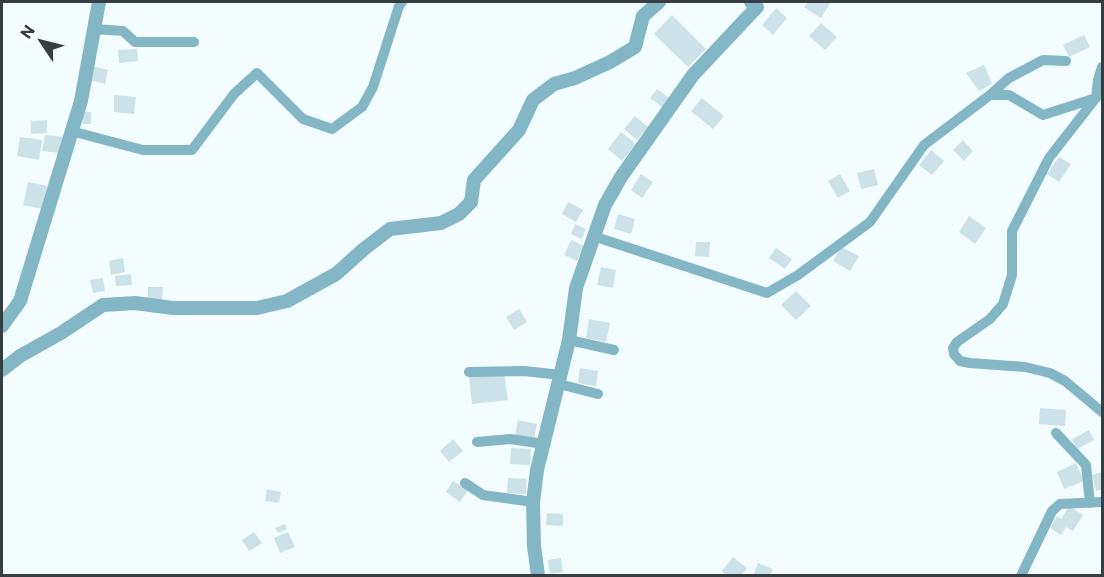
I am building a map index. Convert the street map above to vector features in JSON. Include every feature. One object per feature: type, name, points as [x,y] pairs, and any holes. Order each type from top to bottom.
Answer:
[{"type":"street","points":[[2,326],[20,302],[81,101],[99,2]]},
{"type":"street","points":[[71,131],[143,150],[192,150],[234,94],[257,73],[303,119],[332,129],[362,107],[373,87],[402,2]]},
{"type":"street","points":[[2,370],[20,356],[61,333],[103,305],[135,303],[173,308],[257,308],[287,301],[336,274],[390,230],[441,223],[459,214],[471,202],[474,180],[519,130],[533,100],[554,84],[575,78],[610,62],[635,47],[643,16],[659,2]]},
{"type":"street","points":[[538,576],[534,546],[533,502],[537,470],[569,340],[576,288],[596,237],[605,206],[621,177],[693,75],[757,3]]},
{"type":"street","points":[[94,29],[123,31],[135,42],[194,42]]},
{"type":"street","points":[[596,237],[767,293],[798,275],[870,222],[924,145],[1009,78],[1042,60],[1066,61]]},
{"type":"street","points":[[1102,68],[1095,98],[1049,158],[1012,231],[1012,275],[1003,304],[990,319],[957,342],[953,348],[954,354],[960,361],[1025,367],[1050,373],[1065,381],[1102,412]]},
{"type":"street","points":[[990,95],[1009,95],[1042,115],[1095,98]]},
{"type":"street","points":[[569,340],[614,350]]},
{"type":"street","points":[[469,372],[524,371],[560,379],[598,394]]},
{"type":"street","points":[[1056,432],[1086,465],[1090,503]]},
{"type":"street","points":[[477,442],[510,439],[544,444]]},
{"type":"street","points":[[465,483],[483,495],[533,502]]},
{"type":"street","points":[[1021,576],[1052,511],[1060,504],[1102,502]]},
{"type":"building","points":[[808,2],[831,2],[821,18],[804,7]]},
{"type":"building","points":[[776,8],[787,18],[773,35],[762,25]]},
{"type":"building","points":[[672,15],[706,49],[688,67],[654,34]]},
{"type":"building","points":[[821,23],[837,37],[825,50],[809,36]]},
{"type":"building","points":[[1084,35],[1090,47],[1069,57],[1063,45]]},
{"type":"building","points":[[137,49],[138,61],[119,63],[118,50]]},
{"type":"building","points":[[984,65],[992,84],[979,91],[966,73]]},
{"type":"building","points":[[92,66],[108,70],[105,84],[89,80]]},
{"type":"building","points":[[657,89],[669,98],[662,107],[650,98]]},
{"type":"building","points":[[114,95],[136,97],[134,114],[114,112]]},
{"type":"building","points":[[702,98],[724,116],[713,129],[691,111]]},
{"type":"building","points":[[82,112],[91,112],[91,124],[83,124]]},
{"type":"building","points":[[635,116],[648,127],[637,140],[624,129]]},
{"type":"building","points":[[47,120],[47,133],[31,134],[31,121]]},
{"type":"building","points":[[621,132],[636,144],[622,161],[608,149]]},
{"type":"building","points":[[45,135],[63,137],[60,153],[42,151]]},
{"type":"building","points":[[20,137],[42,140],[39,160],[17,156]]},
{"type":"building","points":[[963,140],[973,151],[964,161],[953,150]]},
{"type":"building","points":[[931,150],[944,161],[932,175],[919,165]]},
{"type":"building","points":[[1059,157],[1071,164],[1059,182],[1047,174]]},
{"type":"building","points":[[874,169],[878,185],[861,189],[857,173]]},
{"type":"building","points":[[641,174],[653,182],[642,198],[631,190]]},
{"type":"building","points":[[840,174],[850,191],[838,198],[828,181]]},
{"type":"building","points":[[28,182],[47,186],[42,209],[23,205]]},
{"type":"building","points":[[568,202],[583,210],[576,222],[562,214]]},
{"type":"building","points":[[618,214],[635,219],[631,234],[614,229]]},
{"type":"building","points":[[969,216],[986,228],[975,244],[959,232]]},
{"type":"building","points":[[575,224],[586,229],[582,239],[571,234]]},
{"type":"building","points":[[571,240],[584,246],[577,261],[564,255]]},
{"type":"building","points":[[696,242],[710,242],[709,257],[695,256]]},
{"type":"building","points":[[841,247],[859,256],[850,271],[833,261]]},
{"type":"building","points":[[776,248],[792,259],[785,269],[769,258]]},
{"type":"building","points":[[123,258],[125,272],[111,275],[109,261]]},
{"type":"building","points":[[601,267],[616,270],[613,288],[597,285]]},
{"type":"building","points":[[131,274],[132,285],[116,286],[115,276]]},
{"type":"building","points":[[103,278],[105,291],[93,293],[90,280]]},
{"type":"building","points":[[148,287],[163,287],[162,300],[148,300]]},
{"type":"building","points":[[796,291],[811,306],[796,320],[781,305]]},
{"type":"building","points":[[519,309],[527,322],[514,330],[506,317]]},
{"type":"building","points":[[589,319],[610,323],[606,342],[586,338]]},
{"type":"building","points":[[580,368],[598,371],[596,386],[578,383]]},
{"type":"building","points":[[504,373],[508,400],[472,404],[469,377]]},
{"type":"building","points":[[1040,408],[1066,410],[1065,426],[1039,424]]},
{"type":"building","points":[[518,420],[537,424],[534,439],[515,435]]},
{"type":"building","points":[[1089,430],[1094,440],[1077,449],[1072,439]]},
{"type":"building","points":[[453,439],[463,451],[449,462],[440,451]]},
{"type":"building","points":[[511,448],[531,449],[530,465],[510,464]]},
{"type":"building","points":[[1076,463],[1084,481],[1064,489],[1057,472]]},
{"type":"building","points":[[1102,472],[1102,489],[1096,491],[1092,475]]},
{"type":"building","points":[[508,478],[527,479],[526,494],[507,493]]},
{"type":"building","points":[[453,481],[468,490],[460,502],[446,492]]},
{"type":"building","points":[[267,489],[281,492],[279,503],[265,501]]},
{"type":"building","points":[[1069,506],[1083,515],[1073,531],[1066,527],[1061,535],[1050,528],[1057,516],[1061,519]]},
{"type":"building","points":[[547,513],[563,514],[563,526],[546,525]]},
{"type":"building","points":[[285,524],[287,529],[278,533],[275,528]]},
{"type":"building","points":[[254,532],[262,543],[249,551],[242,540]]},
{"type":"building","points":[[288,532],[295,547],[280,553],[274,538]]},
{"type":"building","points":[[733,557],[747,568],[741,576],[727,576],[722,571]]},
{"type":"building","points":[[561,558],[563,572],[550,574],[548,560]]},
{"type":"building","points":[[758,563],[773,569],[770,576],[753,576]]}]
